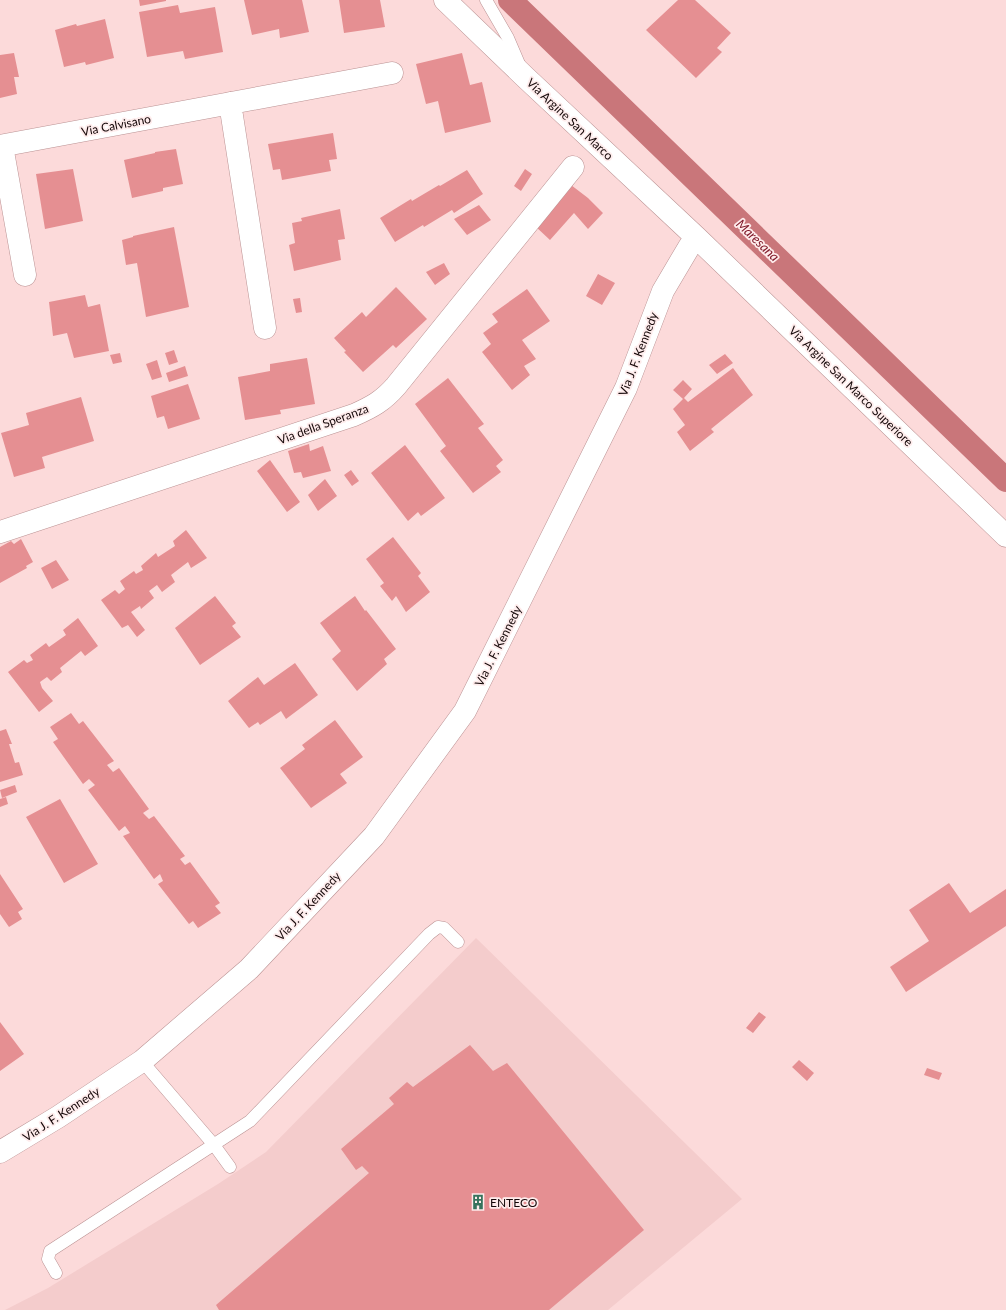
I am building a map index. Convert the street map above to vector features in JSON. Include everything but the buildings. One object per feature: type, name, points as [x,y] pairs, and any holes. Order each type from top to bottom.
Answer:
[{"type":"street","name":"Via Argine San Marco","points":[[445,0],[524,77],[696,237]]},
{"type":"street","name":"Via Calvisano","points":[[25,275],[1,146],[392,73]]},
{"type":"street","points":[[230,103],[265,328]]},
{"type":"street","name":"Via della Speranza","points":[[0,532],[354,415],[372,407],[386,397],[396,386],[573,167]]},
{"type":"street","name":"Via Argine San Marco Superiore","points":[[696,237],[1006,536]]},
{"type":"street","name":"Via J. F. Kennedy","points":[[0,1152],[58,1117],[142,1061],[250,969],[374,836],[465,711],[626,388],[663,291],[696,237]]},
{"type":"lane","points":[[486,0],[508,38],[524,77]]},
{"type":"lane","points":[[56,1273],[48,1259],[50,1251],[250,1121],[428,934],[438,927],[444,928],[458,942]]},
{"type":"lane","points":[[142,1061],[214,1145],[230,1167]]},
{"type":"shaded area","points":[[476,938],[742,1199],[608,1310],[5,1310],[48,1288],[218,1184],[266,1152]]},
{"type":"waterway","name":"Maresana","points":[[510,0],[1006,480]]},
{"type":"place","name":"ENTECO","points":[[478,1202]]}]
